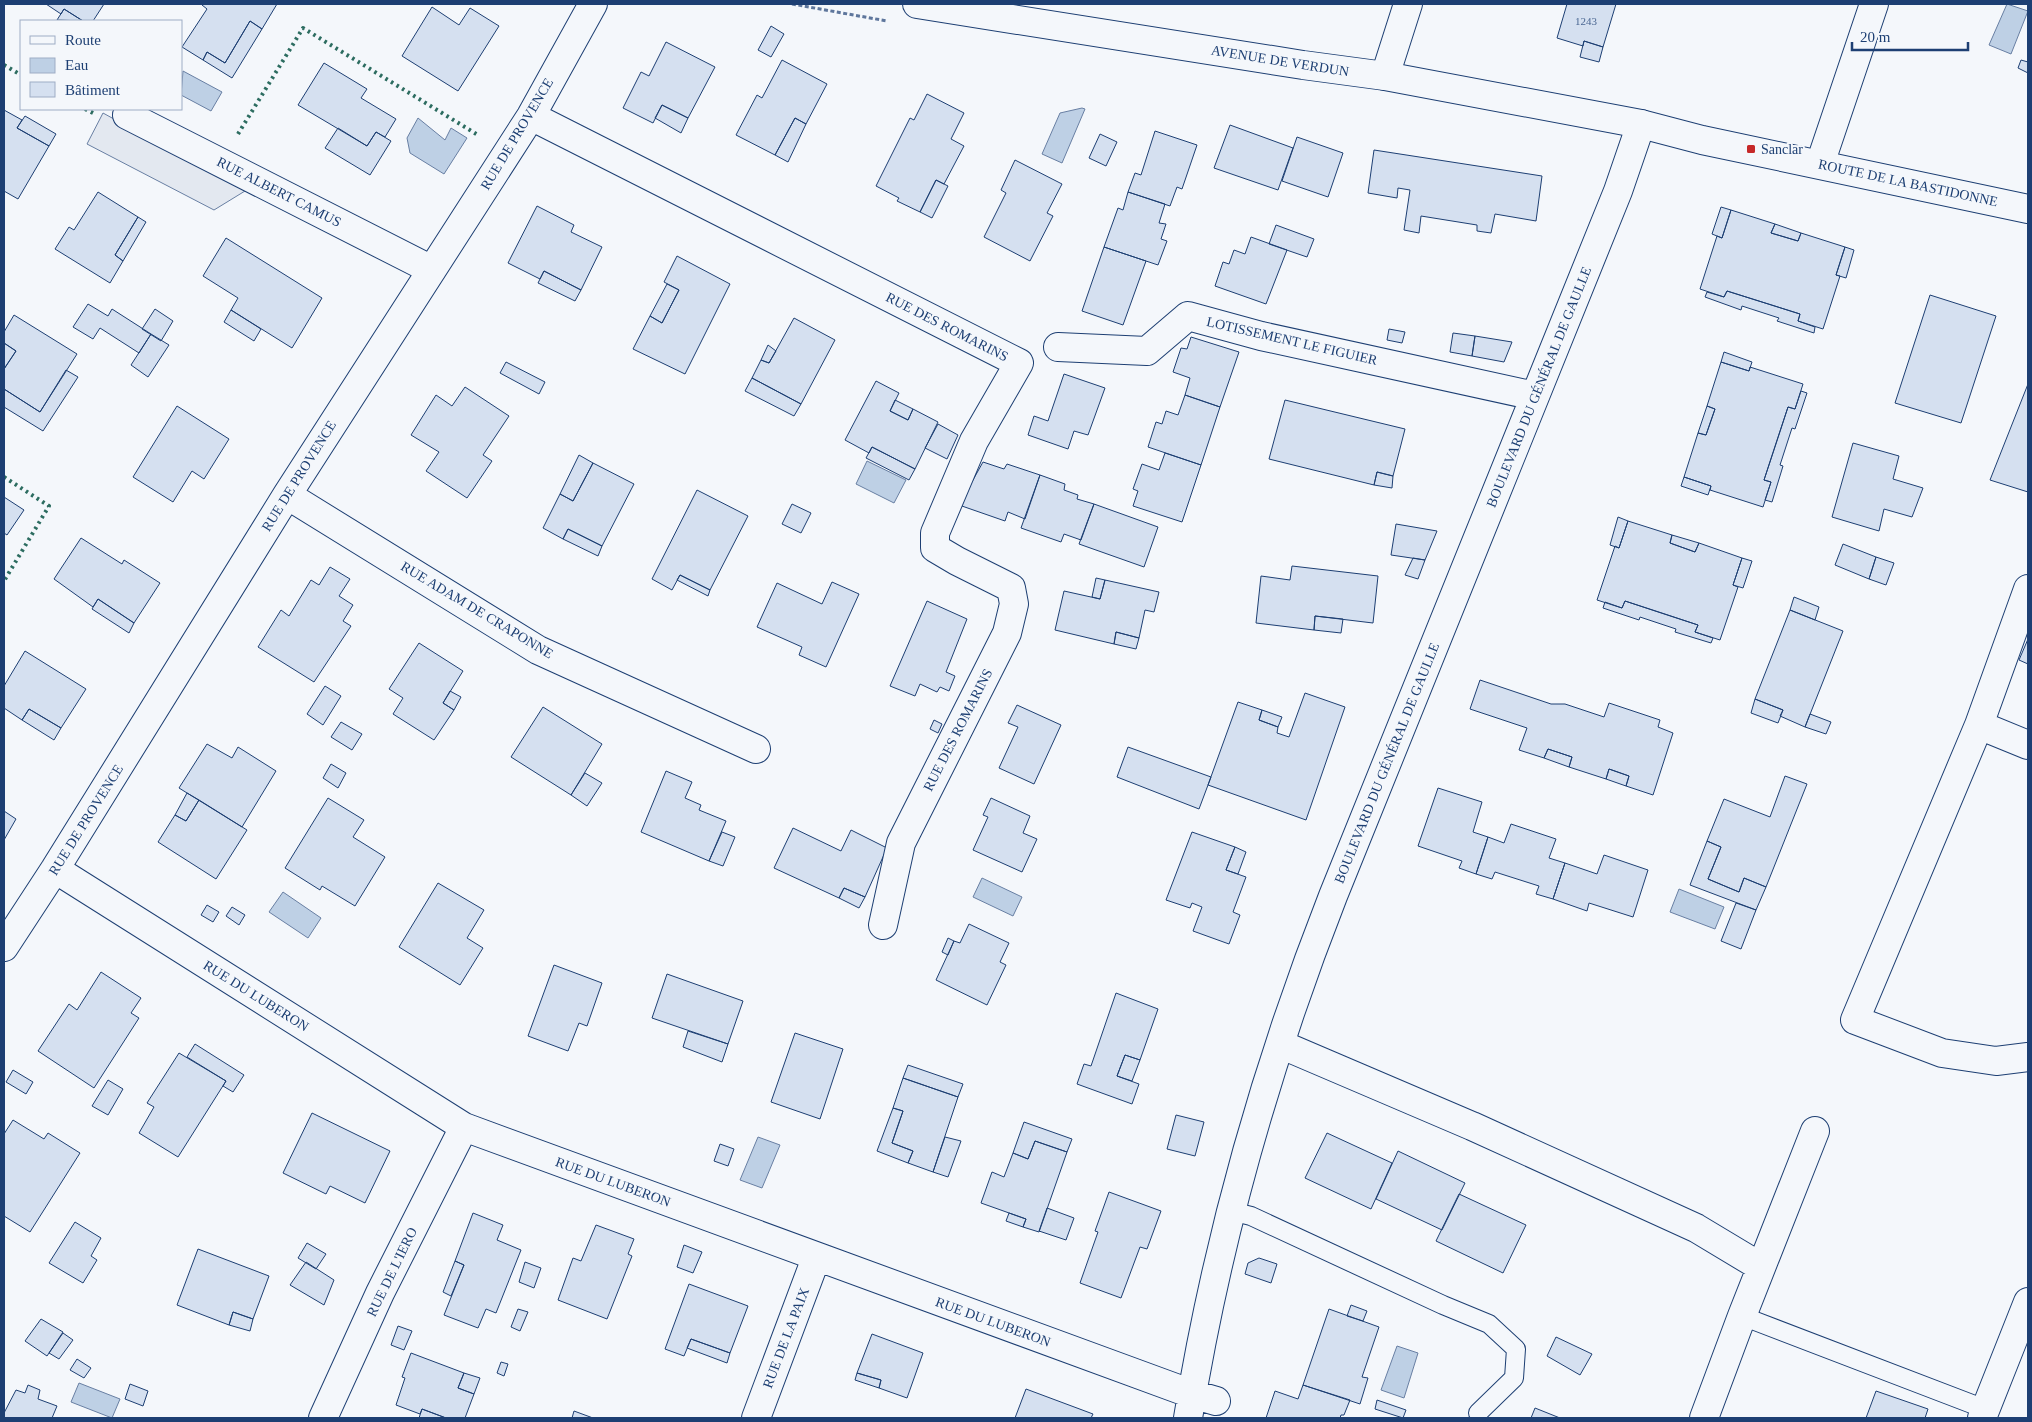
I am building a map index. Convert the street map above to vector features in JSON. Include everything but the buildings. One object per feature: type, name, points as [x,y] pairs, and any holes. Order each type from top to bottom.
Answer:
[{"type":"street","name":"RUE DE PROVENCE","points":[[4,947],[56,869],[287,495],[531,116],[593,4]]},
{"type":"street","name":"AVENUE DE VERDUN","points":[[917,4],[1303,65],[1385,76],[1641,124]]},
{"type":"street","points":[[1385,76],[1408,4]]},
{"type":"street","points":[[1820,164],[1874,4]]},
{"type":"street","name":"RUE ALBERT CAMUS","points":[[127,115],[432,270]]},
{"type":"street","name":"RUE DES ROMARINS","points":[[531,116],[1018,363],[974,441],[934,533],[935,548],[1010,588],[1014,604],[1007,633],[901,843],[883,925]]},
{"type":"street","name":"ROUTE DE LA BASTIDONNE","points":[[1641,124],[1702,140],[2028,209]]},
{"type":"street","name":"BOULEVARD DU GÉNÉRAL DE GAULLE","points":[[1199,1404],[1216,1267],[1242,1167],[1292,1002],[1618,191],[1641,124]]},
{"type":"street","name":"LOTISSEMENT LE FIGUIER","points":[[1058,347],[1147,350],[1188,316],[1262,336],[1535,396]]},
{"type":"street","name":"RUE ADAM DE CRAPONNE","points":[[287,495],[538,650],[756,749]]},
{"type":"street","points":[[2028,589],[1979,725],[1855,1020],[1942,1053],[1996,1061],[2028,1057]]},
{"type":"street","points":[[1979,725],[2028,745]]},
{"type":"street","name":"RUE DU LUBERON","points":[[56,869],[464,1127],[816,1258],[1199,1404]]},
{"type":"street","points":[[1280,1044],[1472,1126],[1696,1228],[1761,1267]]},
{"type":"street","name":"RUE DE L'IERO","points":[[324,1418],[380,1293],[464,1127]]},
{"type":"street","points":[[1704,1418],[1761,1267],[1816,1131]]},
{"type":"street","name":"RUE DE LA PAIX","points":[[756,1418],[816,1258]]},
{"type":"street","points":[[1983,1414],[2028,1302]]},
{"type":"lane","points":[[1232,1211],[1251,1216],[1442,1305],[1490,1324],[1516,1349],[1514,1378],[1478,1413]]},
{"type":"lane","points":[[1742,1316],[1983,1414]]},
{"type":"shaded area","points":[[103,113],[245,191],[214,210],[87,144]]},
{"type":"water","points":[[2007,4],[2028,11],[2011,54],[1989,45]]},
{"type":"water","points":[[183,71],[222,92],[211,111],[182,96]]},
{"type":"water","points":[[1085,109],[1062,163],[1042,154],[1060,113]]},
{"type":"water","points":[[418,118],[445,140],[451,128],[467,138],[444,174],[410,153],[407,138]]},
{"type":"water","points":[[867,461],[906,480],[894,503],[856,484]]},
{"type":"water","points":[[982,878],[1022,897],[1013,916],[973,897]]},
{"type":"water","points":[[1679,889],[1724,907],[1715,929],[1670,912]]},
{"type":"water","points":[[283,892],[321,918],[308,938],[269,912]]},
{"type":"water","points":[[758,1137],[780,1145],[762,1188],[740,1180]]},
{"type":"water","points":[[1397,1346],[1418,1353],[1404,1398],[1381,1390]]},
{"type":"water","points":[[79,1383],[120,1399],[112,1418],[71,1402]]},
{"type":"hedge","points":[[238,134],[303,28],[478,135]]},
{"type":"hedge","points":[[4,65],[20,74]]},
{"type":"hedge","points":[[87,110],[93,113]]},
{"type":"hedge","points":[[4,477],[49,506],[4,581]]},
{"type":"place","name":"Sanclar","points":[[1751,149]]}]
